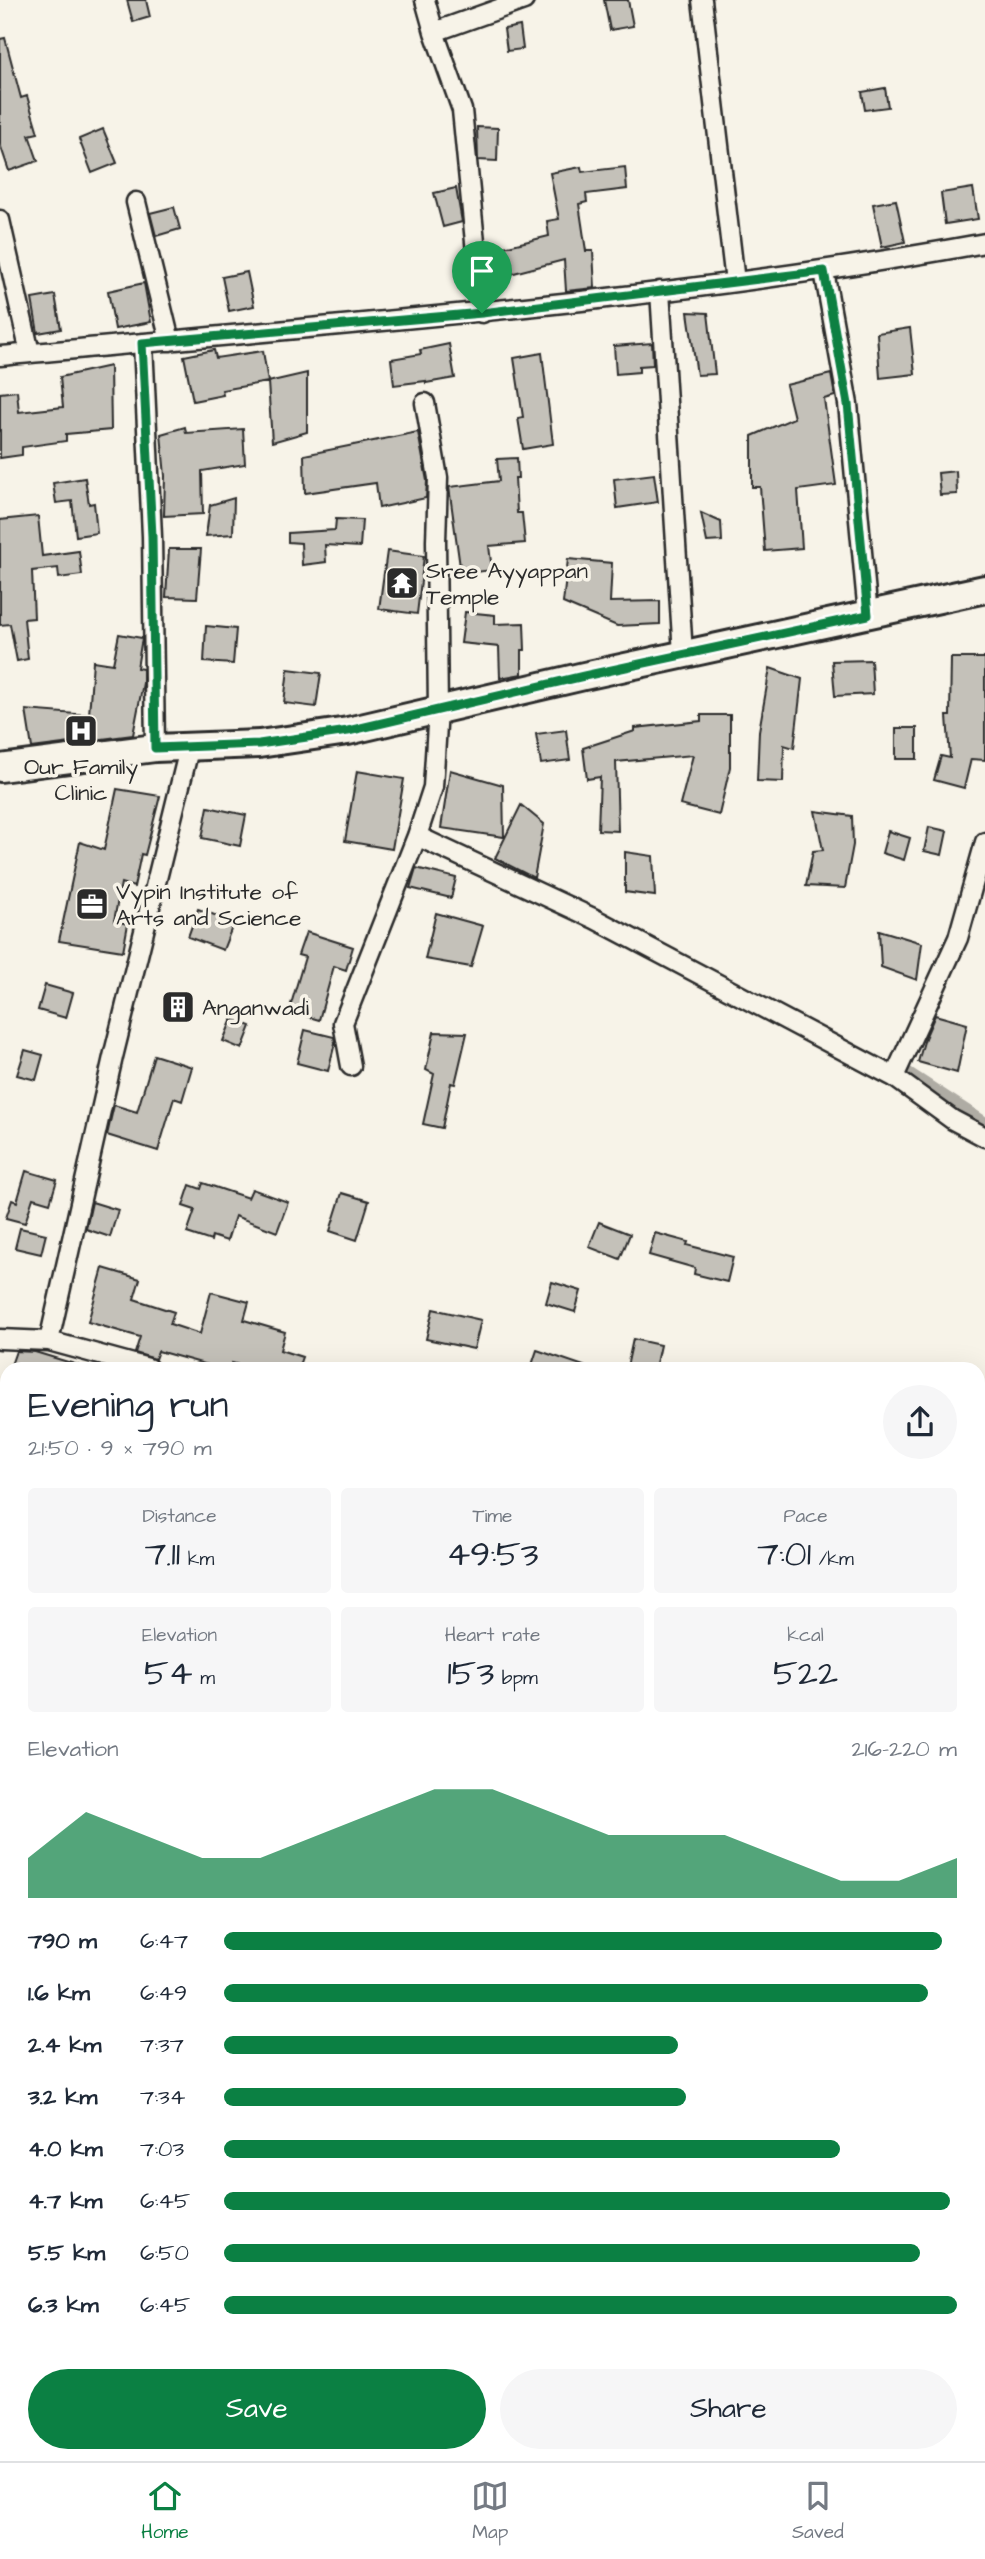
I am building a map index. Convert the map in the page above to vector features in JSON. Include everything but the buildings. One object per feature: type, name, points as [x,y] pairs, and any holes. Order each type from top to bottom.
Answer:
[{"type":"main road","points":[[0,768],[155,748],[259,744],[309,738],[985,589]]},
{"type":"street","points":[[425,0],[462,110],[482,313]]},
{"type":"street","points":[[434,32],[524,0]]},
{"type":"street","points":[[702,0],[735,282]]},
{"type":"street","points":[[136,202],[170,341]]},
{"type":"street","points":[[0,220],[30,353]]},
{"type":"street","points":[[0,356],[482,313],[824,271],[985,243]]},
{"type":"street","points":[[824,271],[848,404],[868,615]]},
{"type":"street","points":[[660,291],[683,654]]},
{"type":"street","points":[[142,343],[152,536],[155,748]]},
{"type":"street","points":[[351,1066],[343,1023],[417,836],[433,787],[438,710],[438,478],[425,403]]},
{"type":"street","points":[[49,1341],[113,1057],[190,745]]},
{"type":"street","points":[[417,836],[595,919],[894,1077],[953,1120],[985,1137]]},
{"type":"street","points":[[894,1077],[958,938],[985,842]]},
{"type":"street","points":[[0,1339],[49,1341],[104,1362]]},
{"type":"waterway","points":[[902,1073],[985,1127]]},
{"type":"place","name":"Sree Ayyappan Temple","points":[[402,583]]},
{"type":"place","name":"Our Family Clinic","points":[[81,731]]},
{"type":"place","name":"Vypin Institute of Arts and Science","points":[[92,904]]},
{"type":"place","name":"Anganwadi","points":[[178,1007]]},
{"type":"route","points":[[824,271],[848,404],[868,615],[584,676],[348,731],[259,744],[155,748],[152,536],[142,343],[482,313],[824,271]]}]
